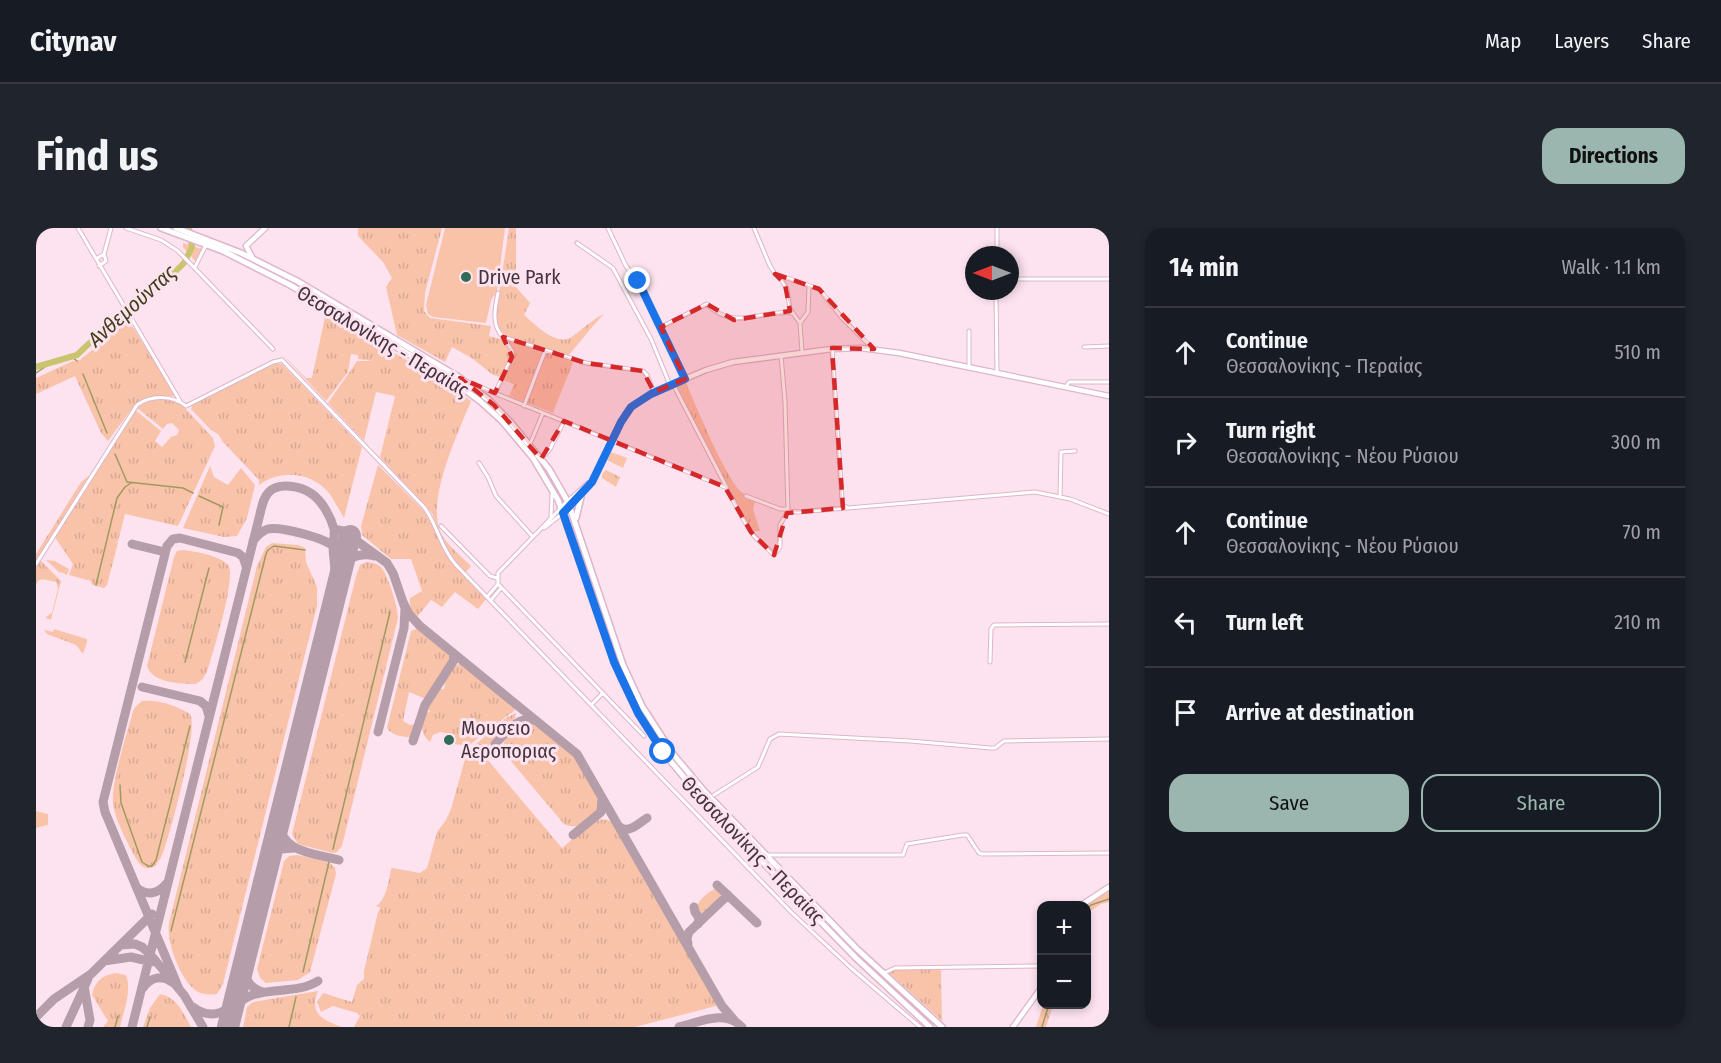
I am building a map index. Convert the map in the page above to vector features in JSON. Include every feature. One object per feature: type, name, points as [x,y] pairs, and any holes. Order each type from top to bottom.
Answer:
[{"type":"main road","name":"Θεσσαλονίκης - Περαίας","points":[[161,228],[179,230],[254,259],[460,378],[489,400],[530,444],[569,504],[617,651],[646,713],[673,754],[693,779],[857,949],[942,1027]]},
{"type":"main road","points":[[236,251],[246,246],[265,228]]},
{"type":"main road","name":"Θεσσαλονίκης - Περαίας","points":[[201,239],[290,285],[437,370],[491,410],[507,426],[533,458],[549,484],[562,511],[607,644],[625,688],[645,726],[668,759],[703,801],[856,958],[930,1027]]},
{"type":"main road","points":[[246,246],[254,259]]},
{"type":"main road","points":[[569,504],[580,497],[594,478],[631,407],[652,393],[723,364],[781,354],[832,349],[874,349],[1109,396]]},
{"type":"main road","points":[[562,511],[594,478]]},
{"type":"main road","points":[[576,523],[580,497]]},
{"type":"main road","points":[[1088,901],[1109,887]]},
{"type":"main road","points":[[1012,1027],[1037,993]]},
{"type":"street","points":[[77,228],[180,401],[186,406],[277,360],[282,360],[424,507],[435,523],[447,555],[487,597],[798,918],[851,968],[920,1027]]},
{"type":"street","points":[[99,266],[106,261],[104,254],[111,228]]},
{"type":"street","points":[[126,228],[161,240],[178,251],[273,349]]},
{"type":"street","points":[[608,228],[628,270],[640,285],[684,380]]},
{"type":"street","points":[[754,228],[770,266],[785,284],[789,306],[800,323],[802,352]]},
{"type":"street","points":[[997,228],[997,246]]},
{"type":"street","points":[[577,243],[613,268],[725,488],[749,529],[774,555],[780,547],[780,525],[787,510],[785,402],[781,354]]},
{"type":"street","points":[[195,267],[207,244]]},
{"type":"street","points":[[96,259],[104,254]]},
{"type":"street","points":[[775,274],[809,285],[822,292],[842,318],[874,349]]},
{"type":"street","points":[[1019,279],[1109,279]]},
{"type":"street","points":[[800,323],[808,312],[809,285]]},
{"type":"street","points":[[495,393],[512,357],[512,351],[497,329],[495,320],[498,293]]},
{"type":"street","points":[[996,300],[997,373]]},
{"type":"street","points":[[661,327],[707,303],[717,312],[734,320],[777,312],[793,313]]},
{"type":"street","points":[[969,331],[969,367]]},
{"type":"street","points":[[503,337],[576,360],[645,372],[652,393]]},
{"type":"street","points":[[1084,347],[1109,346]]},
{"type":"street","points":[[832,349],[844,507]]},
{"type":"street","points":[[524,406],[545,351]]},
{"type":"street","points":[[460,378],[725,488]]},
{"type":"street","points":[[1066,387],[1069,382],[1109,382]]},
{"type":"street","points":[[36,564],[134,407],[144,400],[154,398],[170,398],[180,401]]},
{"type":"street","points":[[530,444],[543,413]]},
{"type":"street","points":[[541,459],[550,449],[564,421]]},
{"type":"street","points":[[1060,496],[1061,452],[1075,451]]},
{"type":"street","points":[[479,463],[496,496],[533,537]]},
{"type":"street","points":[[549,484],[553,504],[551,518]]},
{"type":"street","points":[[746,496],[798,513],[844,507],[1040,493],[1060,496],[1109,514]]},
{"type":"street","points":[[542,529],[551,518],[562,511]]},
{"type":"street","points":[[562,511],[498,573],[498,584],[644,736]]},
{"type":"street","points":[[441,526],[490,576],[497,578]]},
{"type":"street","points":[[487,597],[498,584]]},
{"type":"street","points":[[491,600],[501,588]]},
{"type":"street","points":[[990,662],[991,629],[994,625],[1109,624]]},
{"type":"street","points":[[591,705],[603,694]]},
{"type":"street","points":[[714,795],[758,767],[770,739],[779,734],[991,748],[997,747],[1004,741],[1109,739]]},
{"type":"street","points":[[767,855],[903,855],[907,844],[963,835],[967,835],[982,854],[1109,854]]},
{"type":"street","points":[[884,973],[895,968],[1037,966]]},
{"type":"highlighted area","points":[[775,274],[819,289],[874,349],[832,348],[843,508],[787,513],[774,555],[751,532],[725,487],[564,421],[541,459],[494,405],[460,378],[495,393],[512,357],[503,337],[586,363],[643,371],[654,392],[685,379],[661,327],[707,304],[734,320],[790,311],[785,284]]},
{"type":"green space","points":[[358,228],[442,228],[425,293],[424,311],[430,318],[491,326],[489,336],[504,340],[510,355],[501,377],[493,375],[473,359],[452,347],[445,362],[397,335],[386,287],[392,278],[383,262],[358,236]]},
{"type":"green space","name":"Drive Park","points":[[445,228],[505,228],[497,291],[491,300],[486,323],[433,317],[428,314],[426,305]]},
{"type":"green space","points":[[509,228],[516,228],[516,287],[530,303],[524,315],[547,334],[567,339],[604,314],[567,357],[510,339],[501,331],[497,322],[497,307]]},
{"type":"green space","points":[[183,243],[202,249],[196,262],[183,247]]},
{"type":"green space","points":[[326,312],[442,381],[471,401],[446,466],[437,517],[442,535],[471,566],[465,573],[447,553],[432,513],[380,457],[395,396],[376,392],[364,441],[328,403],[357,361],[373,361],[358,359],[358,355],[351,354],[348,372],[326,401],[280,352],[306,378],[312,378]]},
{"type":"green space","points":[[126,320],[176,396],[150,397],[136,403],[108,441],[101,433],[75,376],[36,394],[36,378],[80,360]]},
{"type":"green space","points":[[508,341],[545,352],[524,402],[509,396],[514,384],[503,380],[512,356]]},
{"type":"green space","points":[[547,352],[573,362],[553,413],[527,403]]},
{"type":"green space","points":[[276,363],[282,364],[362,447],[344,518],[329,493],[322,486],[305,477],[286,475],[259,485],[259,480],[218,434],[211,430],[191,409],[193,404]]},
{"type":"green space","points":[[686,383],[729,476],[744,494],[744,498],[755,502],[753,509],[760,531],[753,531],[742,515],[678,391],[678,386]]},
{"type":"green space","points":[[153,400],[167,400],[181,404],[213,438],[215,446],[178,526],[125,514],[107,585],[104,588],[92,585],[91,581],[69,575],[73,564],[56,539],[56,534],[134,409],[161,431],[155,441],[162,447],[171,437],[177,435],[179,430],[172,423],[167,424],[163,429],[136,407]]},
{"type":"green space","points":[[611,452],[627,458],[623,468],[607,460]]},
{"type":"green space","points":[[378,465],[429,516],[443,551],[487,598],[478,609],[455,592],[442,607],[431,600],[417,617],[414,613],[410,606],[410,598],[422,591],[411,559],[391,559],[362,535],[361,526]]},
{"type":"green space","points":[[210,466],[214,477],[228,485],[241,468],[255,485],[247,518],[237,536],[224,537],[183,528]]},
{"type":"green space","points":[[606,470],[620,477],[616,487],[602,478]]},
{"type":"green space","points":[[90,475],[36,561],[36,554],[81,482]]},
{"type":"green space","points":[[272,543],[298,545],[305,548],[306,562],[317,587],[317,606],[223,984],[217,994],[210,995],[198,992],[186,980],[172,951],[169,923],[257,566],[266,547]]},
{"type":"green space","points":[[177,551],[207,554],[219,559],[228,565],[230,572],[227,598],[208,669],[203,679],[196,684],[175,683],[161,679],[150,672],[147,666],[174,557]]},
{"type":"green space","points":[[46,560],[55,561],[69,569],[67,575],[60,573]]},
{"type":"green space","points":[[41,561],[61,581],[51,620],[46,618],[52,613],[58,588],[56,582],[42,579],[36,585],[36,566]]},
{"type":"green space","points":[[367,562],[375,563],[384,571],[392,591],[398,618],[342,846],[333,853],[298,844],[292,834],[356,576],[360,565]]},
{"type":"green space","points":[[418,628],[453,656],[426,699],[409,692],[403,721],[410,725],[417,724],[412,737],[401,736],[392,733],[387,728],[411,631]]},
{"type":"green space","points":[[54,629],[87,639],[83,654],[76,645],[47,634],[44,630],[53,632]]},
{"type":"green space","points":[[461,663],[511,703],[515,710],[468,746],[454,744],[455,735],[440,732],[433,735],[430,742],[424,736],[422,729],[425,713],[430,712],[427,707],[437,689],[444,689],[442,679],[449,669]]},
{"type":"green space","points":[[142,701],[161,702],[180,708],[190,714],[192,723],[188,758],[178,802],[163,852],[155,866],[151,868],[145,868],[134,855],[118,822],[113,803],[117,770],[133,711]]},
{"type":"green space","points":[[516,713],[512,725],[481,752],[562,848],[593,822],[607,820],[614,823],[716,1002],[716,1006],[635,1027],[354,1027],[360,1016],[357,1013],[333,1006],[321,1012],[317,1002],[323,993],[352,1002],[357,985],[364,979],[378,912],[381,908],[376,906],[385,895],[391,869],[420,873],[427,868],[437,832],[451,809],[467,752],[506,718]]},
{"type":"green space","points":[[526,722],[537,725],[562,744],[574,757],[593,786],[598,800],[598,811],[582,824],[569,826],[564,824],[504,753],[506,738],[513,730]]},
{"type":"green space","points":[[36,811],[48,814],[48,825],[36,828]]},
{"type":"green space","points":[[298,855],[330,863],[335,868],[336,874],[310,972],[298,980],[266,983],[260,978],[257,969],[284,861],[289,856]]},
{"type":"green space","points":[[717,888],[723,891],[722,898],[705,914],[699,914],[696,910],[701,900]]},
{"type":"green space","points":[[1109,890],[1109,902],[1091,910],[1091,901]]},
{"type":"green space","points":[[941,968],[942,1021],[885,969],[936,969]]},
{"type":"green space","points":[[116,973],[126,975],[128,981],[125,1007],[120,1027],[103,1027],[108,1021],[92,995],[100,979]]},
{"type":"green space","points":[[318,991],[315,1005],[319,1015],[341,1027],[243,1027],[247,1007],[253,1002]]},
{"type":"green space","points":[[160,994],[175,1002],[191,1027],[143,1027],[150,1008]]},
{"type":"green space","points":[[1042,1009],[1052,1009],[1046,1027],[1036,1027]]},
{"type":"waterway","name":"Ανθεμούντας","points":[[36,367],[77,355],[100,333],[118,323],[146,298],[151,290],[168,279],[184,263],[192,247],[189,228]]},
{"type":"waterway","name":"Ανθεμούντας","points":[[72,357],[77,361]]},
{"type":"waterway","name":"Ανθεμούντας","points":[[36,373],[48,365]]},
{"type":"waterway","points":[[83,374],[107,433]]},
{"type":"waterway","points":[[115,454],[127,482],[183,488],[193,493]]},
{"type":"waterway","points":[[96,585],[117,498],[131,483]]},
{"type":"waterway","points":[[199,496],[223,507],[219,525]]},
{"type":"waterway","points":[[171,931],[266,554],[274,546],[305,550]]},
{"type":"waterway","points":[[185,662],[209,568]]},
{"type":"waterway","points":[[333,849],[390,612]]},
{"type":"waterway","points":[[120,785],[121,803],[142,862],[152,866],[156,860],[190,726]]},
{"type":"waterway","points":[[303,972],[329,862]]},
{"type":"waterway","points":[[1091,905],[1109,899]]},
{"type":"waterway","points":[[289,1027],[296,997]]},
{"type":"waterway","points":[[1042,1027],[1047,1009]]},
{"type":"waterway","points":[[115,1027],[118,1016]]},
{"type":"waterway","points":[[147,1027],[150,1017]]},
{"type":"taxiway","points":[[132,1027],[262,505],[267,494],[273,489],[284,486],[302,489],[316,497],[326,510],[334,529],[335,594]]},
{"type":"taxiway","points":[[253,541],[263,531],[274,529],[312,536],[333,546]]},
{"type":"taxiway","points":[[334,529],[343,531],[387,563],[393,573],[405,608],[404,628],[378,732]]},
{"type":"taxiway","points":[[179,989],[105,812],[103,802],[167,546],[173,539],[180,538],[238,553],[243,557],[246,566]]},
{"type":"taxiway","points":[[132,544],[165,552]]},
{"type":"taxiway","points":[[342,567],[357,556],[375,556]]},
{"type":"taxiway","points":[[403,602],[409,614],[420,626],[577,754],[722,1006],[734,1020]]},
{"type":"taxiway","points":[[413,741],[425,705],[454,660],[453,653]]},
{"type":"taxiway","points":[[142,687],[200,701],[206,706],[209,716]]},
{"type":"taxiway","points":[[495,744],[519,722],[530,719],[536,721]]},
{"type":"taxiway","points":[[573,835],[601,812],[602,798]]},
{"type":"taxiway","points":[[620,827],[630,829],[647,818]]},
{"type":"taxiway","points":[[279,821],[285,840],[292,846],[309,853],[339,860]]},
{"type":"taxiway","points":[[270,857],[281,849],[294,848]]},
{"type":"taxiway","points":[[137,888],[152,893],[160,890],[166,884]]},
{"type":"taxiway","points":[[717,885],[757,923]]},
{"type":"taxiway","points":[[688,944],[689,932],[728,895]]},
{"type":"taxiway","points":[[694,907],[699,918],[698,924]]},
{"type":"taxiway","points":[[36,1017],[54,999],[91,974],[152,914]]},
{"type":"taxiway","points":[[121,945],[135,944],[150,954],[184,995],[203,1027]]},
{"type":"taxiway","points":[[104,961],[131,957],[152,962]]},
{"type":"taxiway","points":[[243,965],[248,982],[263,992]]},
{"type":"taxiway","points":[[143,988],[156,978],[164,978],[172,982]]},
{"type":"taxiway","points":[[66,1027],[88,979]]},
{"type":"taxiway","points":[[232,1011],[250,996],[296,989],[318,981]]},
{"type":"taxiway","points":[[84,986],[90,1020],[88,1027]]},
{"type":"taxiway","points":[[193,1007],[203,1013],[214,1014],[224,1011],[233,1002]]},
{"type":"taxiway","points":[[679,1027],[712,1018],[728,1019],[742,1027]]},
{"type":"runway","points":[[228,1027],[350,536]]},
{"type":"place","name":"Drive Park","points":[[466,277]]},
{"type":"place","name":"Μουσειο Αεροποριας","points":[[449,740]]},
{"type":"route","points":[[638,281],[685,379],[637,401],[631,407],[621,422],[592,482],[563,513],[614,662],[645,726],[663,752]]}]
